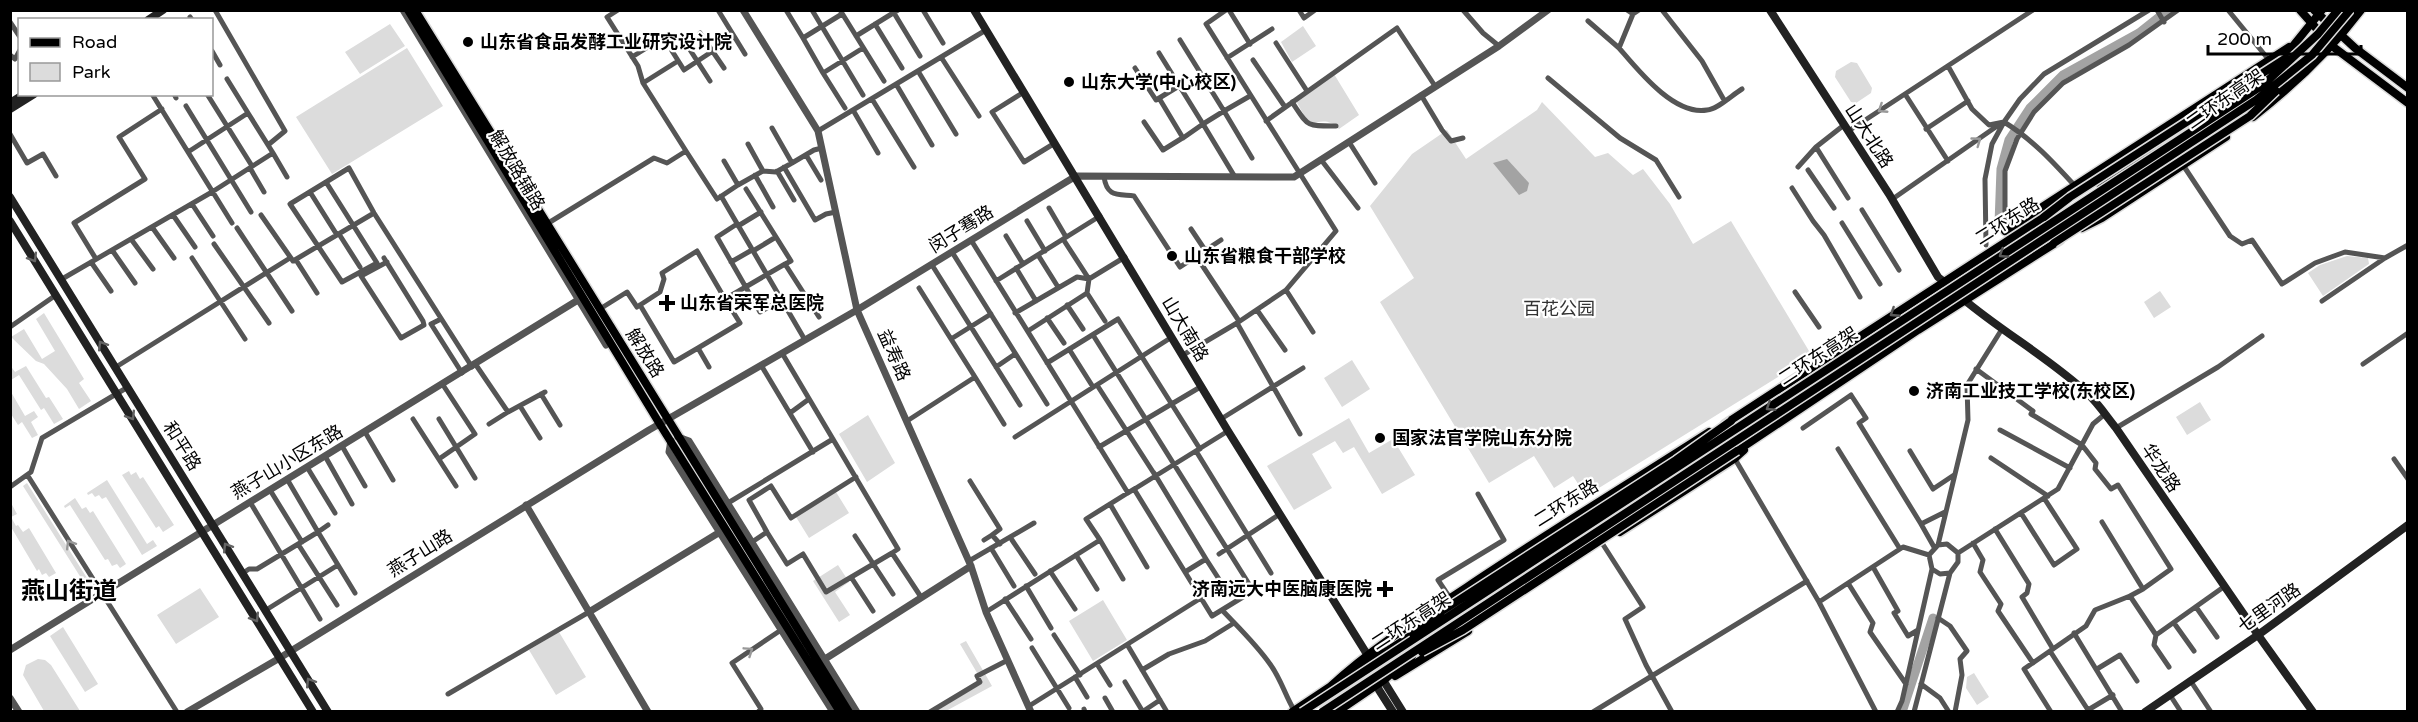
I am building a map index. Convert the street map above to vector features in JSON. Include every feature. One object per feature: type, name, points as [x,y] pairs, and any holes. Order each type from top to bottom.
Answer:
[{"type":"main road","points":[[151,17],[163,10]]},
{"type":"main road","points":[[151,17],[171,10]]},
{"type":"main road","name":"解放路","points":[[408,10],[663,423],[774,591],[849,711]]},
{"type":"main road","name":"解放路","points":[[418,10],[615,344]]},
{"type":"main road","name":"山大南路","points":[[974,10],[1228,431],[1372,659],[1393,711]]},
{"type":"main road","name":"山大北路","points":[[1772,10],[1942,279]]},
{"type":"main road","points":[[2300,10],[2332,46],[2408,103]]},
{"type":"main road","name":"二环东高架","points":[[1296,711],[1372,659],[2263,85],[2307,44],[2338,10]]},
{"type":"main road","name":"二环东高架","points":[[1322,711],[1381,680],[2256,100],[2312,55],[2350,10]]},
{"type":"main road","points":[[2054,243],[2102,218],[2241,127],[2308,72],[2342,35],[2361,10]]},
{"type":"main road","points":[[2318,12],[2342,35],[2408,88]]},
{"type":"main road","name":"二环东路","points":[[2007,235],[2044,217],[2235,97],[2279,64],[2312,24],[2318,12]]},
{"type":"main road","name":"二环东路","points":[[1372,659],[1401,631],[1420,618],[1715,428],[1731,421],[1987,249],[2075,186],[2294,44]]},
{"type":"main road","points":[[2044,217],[2070,197],[2307,44]]},
{"type":"main road","points":[[2054,243],[2071,227],[2250,111],[2332,46]]},
{"type":"main road","points":[[1381,680],[1426,658],[1736,455],[1762,434],[1965,300],[2250,117],[2288,75]]},
{"type":"main road","points":[[10,109],[31,96]]},
{"type":"main road","name":"山大北路","points":[[1847,127],[1894,198],[1942,279]]},
{"type":"main road","name":"和平路","points":[[10,197],[328,711]]},
{"type":"main road","name":"和平路","points":[[10,221],[314,711]]},
{"type":"main road","name":"华龙路","points":[[1942,279],[2002,329],[2048,360],[2087,392],[2116,428],[2313,711]]},
{"type":"main road","points":[[1372,659],[1442,611],[1676,460],[1731,421]]},
{"type":"main road","name":"二环东路","points":[[1296,711],[1411,632],[1427,626],[1727,430],[1731,421]]},
{"type":"main road","name":"解放路","points":[[674,439],[840,711]]},
{"type":"main road","points":[[1337,711],[1415,654],[1725,453],[1736,455]]},
{"type":"main road","points":[[1381,680],[1736,455]]},
{"type":"main road","name":"七里河路","points":[[2146,711],[2258,635],[2408,525]]},
{"type":"main road","points":[[774,591],[789,600]]},
{"type":"main road","points":[[1475,615],[1495,613]]},
{"type":"main road","name":"二环东路","points":[[1411,632],[1420,618]]},
{"type":"main road","name":"二环东路","points":[[1401,631],[1411,632]]},
{"type":"main road","points":[[1426,658],[1438,639]]},
{"type":"main road","points":[[791,646],[806,657]]},
{"type":"main road","name":"山大南路","points":[[1381,680],[1403,711]]},
{"type":"street","points":[[215,10],[285,132],[268,145]]},
{"type":"street","name":"解放路辅路","points":[[403,10],[579,300],[615,344]]},
{"type":"street","name":"解放路辅路","points":[[418,10],[603,307],[615,344]]},
{"type":"street","points":[[618,10],[607,17],[642,74],[643,83],[717,199],[763,171],[777,171],[822,148]]},
{"type":"street","points":[[718,10],[745,54]]},
{"type":"street","name":"益寿路","points":[[743,10],[818,131],[857,310],[970,563],[986,612],[1030,709]]},
{"type":"street","points":[[786,10],[845,108]]},
{"type":"street","points":[[812,10],[863,95]]},
{"type":"street","points":[[923,10],[943,43]]},
{"type":"street","points":[[1183,355],[1286,290],[1335,232],[1206,24],[1228,10],[1250,44]]},
{"type":"street","points":[[1299,10],[1304,18],[1315,10]]},
{"type":"street","points":[[1464,10],[1483,33],[1500,45]]},
{"type":"street","points":[[1076,176],[1294,177],[1500,45],[1548,10]]},
{"type":"street","points":[[1627,10],[1633,14]]},
{"type":"street","points":[[1619,48],[1633,14],[1639,10]]},
{"type":"street","points":[[1662,10],[1702,61],[1724,100]]},
{"type":"street","points":[[1798,167],[1816,147],[1905,94],[2033,10]]},
{"type":"street","points":[[1987,249],[1986,180],[1992,144],[2004,122],[2020,99],[2044,74],[2149,10]]},
{"type":"street","points":[[2007,235],[2005,171],[2021,132],[2034,112],[2063,83],[2129,45],[2178,10]]},
{"type":"street","points":[[2228,10],[2269,60]]},
{"type":"street","points":[[2157,11],[2163,20]]},
{"type":"street","points":[[803,38],[841,12],[884,81]]},
{"type":"street","points":[[856,36],[896,12],[920,56]]},
{"type":"street","points":[[1588,21],[1619,48],[1641,74],[1665,96],[1692,111],[1709,110],[1742,88]]},
{"type":"street","points":[[875,24],[902,68]]},
{"type":"street","points":[[1266,121],[1397,28],[1435,86]]},
{"type":"street","points":[[1227,58],[1272,29]]},
{"type":"street","points":[[818,131],[986,30]]},
{"type":"street","points":[[700,33],[723,68]]},
{"type":"street","points":[[672,51],[684,70],[734,37]]},
{"type":"street","points":[[1180,40],[1252,158]]},
{"type":"street","points":[[685,42],[710,81]]},
{"type":"street","points":[[1276,43],[1307,91]]},
{"type":"street","points":[[632,57],[648,47]]},
{"type":"street","points":[[823,73],[863,48]]},
{"type":"street","points":[[213,53],[220,64]]},
{"type":"street","points":[[1159,53],[1235,177]]},
{"type":"street","points":[[941,57],[979,116]]},
{"type":"street","points":[[1253,60],[1285,107]]},
{"type":"street","points":[[643,83],[678,61]]},
{"type":"street","points":[[1948,66],[1972,109],[1989,125],[2004,122],[2021,132],[2036,144],[2075,186]]},
{"type":"street","points":[[1135,68],[1156,100],[1179,86]]},
{"type":"street","points":[[918,71],[956,134]]},
{"type":"street","points":[[1548,78],[1620,138],[1656,160],[1679,197]]},
{"type":"street","points":[[227,79],[287,177]]},
{"type":"street","points":[[896,84],[932,145]]},
{"type":"street","points":[[1024,92],[992,112],[1024,162],[1056,143]]},
{"type":"street","points":[[1905,94],[1948,161]]},
{"type":"street","points":[[1421,95],[1451,141],[1463,138]]},
{"type":"street","points":[[153,96],[234,225],[292,311]]},
{"type":"street","points":[[208,96],[264,192]]},
{"type":"street","points":[[1144,122],[1163,150],[1250,96]]},
{"type":"street","points":[[1159,98],[1183,138],[1185,137]]},
{"type":"street","points":[[872,99],[914,167]]},
{"type":"street","points":[[1926,129],[1968,101]]},
{"type":"street","points":[[1292,102],[1306,123],[1312,126],[1336,126]]},
{"type":"street","points":[[186,106],[251,212]]},
{"type":"street","points":[[111,291],[74,224],[146,179],[119,137],[162,109]]},
{"type":"street","points":[[853,110],[878,153]]},
{"type":"street","points":[[188,152],[248,113]]},
{"type":"street","points":[[1894,198],[2004,122]]},
{"type":"street","points":[[772,128],[792,163]]},
{"type":"street","points":[[10,134],[27,163],[43,154],[56,176]]},
{"type":"street","points":[[1349,142],[1375,183]]},
{"type":"street","points":[[748,144],[763,171]]},
{"type":"street","points":[[1816,147],[1848,198]]},
{"type":"street","points":[[550,222],[654,159],[667,163],[686,152]]},
{"type":"street","points":[[62,279],[213,192],[273,153]]},
{"type":"street","points":[[806,155],[821,180]]},
{"type":"street","points":[[724,161],[738,185]]},
{"type":"street","points":[[1322,161],[1358,208]]},
{"type":"street","points":[[2183,165],[2230,236],[2242,244],[2252,240],[2282,284],[2315,262],[2345,252],[2385,258]]},
{"type":"street","points":[[784,167],[815,220],[836,212]]},
{"type":"street","points":[[386,260],[342,282],[290,204],[349,168],[374,213],[441,319],[508,412]]},
{"type":"street","points":[[1808,170],[1834,208]]},
{"type":"street","points":[[777,171],[794,201]]},
{"type":"street","points":[[755,176],[773,207]]},
{"type":"street","name":"闵子骞路","points":[[663,423],[857,310],[1076,176]]},
{"type":"street","points":[[1104,177],[1106,187],[1112,193],[1134,196],[1180,267],[1221,240]]},
{"type":"street","points":[[326,182],[377,263]]},
{"type":"street","points":[[1792,188],[1824,235],[1860,297]]},
{"type":"street","points":[[725,299],[790,261],[746,189]]},
{"type":"street","points":[[310,192],[360,267]]},
{"type":"street","points":[[721,196],[805,340]]},
{"type":"street","points":[[192,204],[213,236]]},
{"type":"street","points":[[1049,208],[1089,279],[1087,292],[1105,321]]},
{"type":"street","points":[[1862,210],[1899,270]]},
{"type":"street","points":[[761,212],[717,237],[760,312],[781,300]]},
{"type":"street","points":[[116,367],[266,273],[317,247],[374,213]]},
{"type":"street","points":[[173,215],[195,247]]},
{"type":"street","points":[[261,215],[316,293]]},
{"type":"street","points":[[996,281],[1100,216]]},
{"type":"street","points":[[1027,222],[1045,250]]},
{"type":"street","points":[[1842,223],[1880,284]]},
{"type":"street","points":[[152,227],[174,258]]},
{"type":"street","points":[[1191,229],[1205,250]]},
{"type":"street","points":[[1006,236],[1023,264]]},
{"type":"street","points":[[731,262],[776,237]]},
{"type":"street","points":[[131,239],[153,269]]},
{"type":"street","points":[[971,240],[1128,493]]},
{"type":"street","points":[[214,244],[269,322]]},
{"type":"street","points":[[2322,301],[2408,245]]},
{"type":"street","points":[[112,250],[135,283]]},
{"type":"street","points":[[386,260],[424,325],[401,338],[361,276],[398,250]]},
{"type":"street","points":[[603,307],[627,292],[637,307],[640,305],[660,292],[663,285],[662,273],[697,251],[740,323],[674,362],[640,305]]},
{"type":"street","points":[[952,252],[1047,404]]},
{"type":"street","points":[[1038,255],[1059,287]]},
{"type":"street","points":[[1196,256],[1238,322],[1300,434]]},
{"type":"street","points":[[1016,313],[1077,277],[1089,279],[1125,257]]},
{"type":"street","points":[[192,258],[245,339]]},
{"type":"street","points":[[785,264],[819,317]]},
{"type":"street","points":[[932,265],[1020,405]]},
{"type":"street","points":[[1016,268],[1036,301]]},
{"type":"street","points":[[919,288],[1004,424]]},
{"type":"street","points":[[1286,290],[1313,332]]},
{"type":"street","points":[[1028,331],[1087,292]]},
{"type":"street","points":[[1795,292],[1819,327]]},
{"type":"street","points":[[10,327],[56,295]]},
{"type":"street","name":"燕子山小区东路","points":[[10,650],[579,300]]},
{"type":"street","points":[[1067,305],[1083,329]]},
{"type":"street","points":[[1257,310],[1285,350]]},
{"type":"street","points":[[951,339],[991,314]]},
{"type":"street","points":[[1047,318],[1064,344]]},
{"type":"street","points":[[441,319],[431,324],[462,374]]},
{"type":"street","points":[[1047,363],[1118,319],[1172,404],[1247,536],[1271,573]]},
{"type":"street","points":[[1897,711],[1902,701],[1932,569],[1929,555],[1936,546],[1946,512],[1968,420],[1967,385],[2002,329]]},
{"type":"street","points":[[2363,364],[2408,333]]},
{"type":"street","points":[[1093,334],[1249,584]]},
{"type":"street","points":[[2116,428],[2218,367],[2262,336]]},
{"type":"street","points":[[1015,437],[1172,337]]},
{"type":"street","points":[[698,348],[710,367]]},
{"type":"street","points":[[1069,349],[1127,431],[1226,590]]},
{"type":"street","points":[[782,353],[856,477],[898,549],[826,592],[802,554],[787,564],[749,500],[771,486],[791,518],[856,477]]},
{"type":"street","points":[[996,366],[1015,354]]},
{"type":"street","points":[[761,365],[813,452]]},
{"type":"street","points":[[1221,419],[1303,368]]},
{"type":"street","points":[[1976,369],[2032,411],[2031,414],[2082,445],[2096,463],[2095,469],[2111,489],[2118,485],[2171,569],[2143,589],[2095,610],[2086,626],[2024,669],[2051,711]]},
{"type":"street","points":[[907,421],[975,377]]},
{"type":"street","points":[[439,459],[474,434],[443,385]]},
{"type":"street","points":[[1099,447],[1202,386]]},
{"type":"street","points":[[10,487],[31,472],[42,438],[128,387]]},
{"type":"street","points":[[489,424],[543,393],[560,425]]},
{"type":"street","points":[[1803,428],[1851,395],[1866,418],[1859,423],[1936,546]]},
{"type":"street","points":[[790,412],[809,399]]},
{"type":"street","points":[[519,406],[540,438]]},
{"type":"street","points":[[1958,553],[2058,489],[2093,424],[2104,414]]},
{"type":"street","points":[[413,418],[456,486]]},
{"type":"street","points":[[439,419],[476,478]]},
{"type":"street","name":"燕子山路","points":[[196,711],[663,423]]},
{"type":"street","points":[[2000,430],[2070,468]]},
{"type":"street","points":[[1123,579],[1086,519],[1155,474],[1228,431]]},
{"type":"street","points":[[365,432],[393,480]]},
{"type":"street","points":[[833,711],[669,452],[674,439],[689,441],[857,711]]},
{"type":"street","points":[[728,503],[833,439]]},
{"type":"street","points":[[342,446],[366,486]]},
{"type":"street","points":[[1838,449],[1900,549]]},
{"type":"street","points":[[1910,452],[1933,489],[1954,475]]},
{"type":"street","points":[[1736,455],[1819,602],[1876,711]]},
{"type":"street","points":[[325,456],[352,504]]},
{"type":"street","points":[[1991,458],[2046,497],[2077,549],[2054,565],[2021,513]]},
{"type":"street","points":[[2394,459],[2408,479]]},
{"type":"street","points":[[307,467],[335,513]]},
{"type":"street","points":[[27,476],[177,711]]},
{"type":"street","points":[[287,479],[356,593]]},
{"type":"street","points":[[970,481],[1000,529],[984,540]]},
{"type":"street","points":[[1134,489],[1212,616],[1244,597]]},
{"type":"street","points":[[270,490],[318,577],[337,605]]},
{"type":"street","points":[[1450,598],[1438,580],[1504,540],[1478,495]]},
{"type":"street","points":[[250,502],[320,619]]},
{"type":"street","points":[[1110,504],[1147,567]]},
{"type":"street","points":[[526,506],[648,711]]},
{"type":"street","points":[[1921,524],[1946,512]]},
{"type":"street","points":[[1219,554],[1280,514]]},
{"type":"street","points":[[2102,522],[2143,589]]},
{"type":"street","points":[[825,659],[992,548],[1034,523]]},
{"type":"street","points":[[243,573],[249,569],[257,569],[328,525]]},
{"type":"street","points":[[752,542],[767,532],[765,528]]},
{"type":"street","points":[[1995,529],[2029,584],[2027,593],[2022,597],[2087,711],[2113,695]]},
{"type":"street","points":[[448,694],[720,532]]},
{"type":"street","points":[[992,535],[1000,544]]},
{"type":"street","points":[[855,536],[893,594]]},
{"type":"street","points":[[1012,540],[1035,574]]},
{"type":"street","points":[[986,612],[1100,540]]},
{"type":"street","points":[[1602,543],[1643,607],[1625,619],[1652,676],[1672,711]]},
{"type":"street","points":[[1973,543],[1983,560],[1980,572],[2001,604],[1998,611],[2033,663]]},
{"type":"street","points":[[1914,711],[1950,573],[1959,562],[1958,553],[1951,546],[1936,546]]},
{"type":"street","points":[[1819,602],[1903,547],[1929,555]]},
{"type":"street","points":[[992,548],[1014,586]]},
{"type":"street","points":[[892,553],[921,597]]},
{"type":"street","points":[[1076,555],[1097,589]]},
{"type":"street","points":[[1185,572],[1206,559]]},
{"type":"street","points":[[266,610],[338,565]]},
{"type":"street","points":[[1873,567],[1898,610],[1894,613],[1908,636],[1918,630]]},
{"type":"street","points":[[1932,569],[1940,574],[1950,573]]},
{"type":"street","points":[[1050,571],[1076,609]]},
{"type":"street","points":[[851,577],[873,611]]},
{"type":"street","points":[[1593,711],[1807,581]]},
{"type":"street","points":[[1848,583],[1873,623],[1870,632],[1906,684]]},
{"type":"street","points":[[1026,586],[1051,628]]},
{"type":"street","points":[[2169,667],[2154,645],[2156,635],[2225,586]]},
{"type":"street","points":[[2130,596],[2156,635]]},
{"type":"street","points":[[1030,709],[1058,688],[1201,598]]},
{"type":"street","points":[[1005,599],[1031,639]]},
{"type":"street","points":[[2196,607],[2217,638]]},
{"type":"street","points":[[1222,610],[1270,663],[1286,689],[1287,699],[1296,711]]},
{"type":"street","points":[[1938,618],[1950,626],[1967,651],[1960,659],[1962,675],[1955,711]]},
{"type":"street","points":[[2174,622],[2194,651]]},
{"type":"street","points":[[1142,670],[1169,654],[1205,641],[1234,623]]},
{"type":"street","points":[[758,711],[761,710],[732,663],[781,630]]},
{"type":"street","points":[[2074,633],[2122,711]]},
{"type":"street","points":[[1054,635],[1088,697]]},
{"type":"street","points":[[1128,646],[1167,711]]},
{"type":"street","points":[[1032,648],[1069,708]]},
{"type":"street","points":[[2097,669],[2120,655],[2137,681]]},
{"type":"street","name":"燕子山路","points":[[187,711],[281,659]]},
{"type":"street","points":[[930,711],[980,682],[977,676],[1008,660]]},
{"type":"street","points":[[1097,664],[1110,685]]},
{"type":"street","points":[[2190,680],[2211,711]]},
{"type":"street","points":[[1125,682],[1142,711],[1160,700]]},
{"type":"street","points":[[1921,684],[1940,698],[1949,711]]},
{"type":"street","points":[[2170,695],[2181,711]]},
{"type":"street","points":[[10,698],[19,711]]},
{"type":"street","points":[[1105,698],[1113,711]]},
{"type":"green space","points":[[390,24],[405,46],[360,74],[345,52]]},
{"type":"green space","points":[[1303,26],[1316,46],[1292,62],[1281,42]]},
{"type":"green space","points":[[407,48],[443,106],[332,174],[296,117]]},
{"type":"green space","points":[[1851,62],[1857,63],[1872,88],[1871,93],[1856,103],[1851,102],[1835,77],[1836,71]]},
{"type":"green space","points":[[1334,74],[1359,115],[1339,129],[1325,122],[1309,124],[1296,101]]},
{"type":"green space","name":"百花公园","points":[[1542,102],[1595,157],[1608,153],[1633,175],[1643,169],[1670,204],[1693,244],[1731,221],[1812,356],[1586,496],[1573,476],[1554,488],[1534,456],[1489,483],[1380,302],[1414,278],[1370,206],[1412,154],[1447,130],[1466,159],[1537,110]]},
{"type":"green space","points":[[2347,256],[2368,258],[2369,264],[2323,296],[2308,273],[2320,265]]},
{"type":"green space","points":[[2160,291],[2171,307],[2154,318],[2144,302]]},
{"type":"green space","points":[[44,313],[84,379],[79,383],[91,401],[79,409],[67,389],[44,364],[36,361],[11,337],[24,329],[42,359],[55,351],[36,319]]},
{"type":"green space","points":[[1352,360],[1370,389],[1342,407],[1324,378]]},
{"type":"green space","points":[[10,365],[15,372],[26,366],[46,398],[49,397],[63,419],[54,424],[44,408],[41,410],[19,375],[11,380]]},
{"type":"green space","points":[[11,392],[25,416],[34,411],[38,417],[31,422],[38,435],[32,438],[22,422],[18,425],[11,414]]},
{"type":"green space","points":[[2200,402],[2211,420],[2187,435],[2176,417]]},
{"type":"green space","points":[[868,415],[895,463],[867,482],[839,434]]},
{"type":"green space","points":[[1349,418],[1369,453],[1393,439],[1415,475],[1382,494],[1354,447],[1343,453],[1335,441],[1312,454],[1332,488],[1294,510],[1267,466]]},
{"type":"green space","points":[[129,471],[131,475],[136,472],[140,479],[143,477],[174,525],[163,532],[159,526],[156,528],[122,475]]},
{"type":"green space","points":[[107,480],[147,544],[153,540],[157,546],[142,555],[106,497],[102,499],[99,495],[95,497],[92,493],[88,495],[87,493]]},
{"type":"green space","points":[[27,483],[92,586],[88,589],[23,486]]},
{"type":"green space","points":[[836,492],[849,513],[809,538],[796,517]]},
{"type":"green space","points":[[75,498],[82,509],[86,507],[90,513],[93,511],[126,564],[120,568],[117,564],[112,566],[108,559],[105,560],[70,505],[65,508],[64,506]]},
{"type":"green space","points":[[11,503],[17,514],[11,517]]},
{"type":"green space","points":[[11,517],[23,532],[29,528],[56,573],[49,577],[46,573],[42,575],[39,569],[37,571],[11,527]]},
{"type":"green space","points":[[838,565],[849,582],[835,592],[850,615],[839,622],[813,581]]},
{"type":"green space","points":[[200,588],[219,617],[176,644],[157,615]]},
{"type":"green space","points":[[1103,600],[1127,640],[1093,661],[1069,621]]},
{"type":"green space","points":[[63,627],[98,684],[85,692],[50,636]]},
{"type":"green space","points":[[559,632],[586,677],[556,695],[529,650]]},
{"type":"green space","points":[[966,641],[992,686],[946,711],[934,712],[983,683],[960,644]]},
{"type":"green space","points":[[38,659],[45,660],[51,665],[80,711],[44,711],[23,675],[26,665]]},
{"type":"green space","points":[[1974,673],[1989,697],[1977,705],[1966,688],[1967,677]]},
{"type":"shaded area","points":[[1507,159],[1529,183],[1527,191],[1519,195],[1493,163]]},
{"type":"waterway","points":[[1999,224],[2001,169],[2009,140],[2030,108],[2063,75],[2139,33],[2168,10]]},
{"type":"waterway","points":[[1902,712],[1933,618]]},
{"type":"place","name":"山东省食品发酵工业研究设计院","points":[[468,42]]},
{"type":"place","name":"山东大学(中心校区)","points":[[1069,82]]},
{"type":"place","name":"山东省粮食干部学校","points":[[1172,256]]},
{"type":"place","name":"山东省荣军总医院","points":[[667,303]]},
{"type":"place","name":"济南工业技工学校(东校区)","points":[[1914,391]]},
{"type":"place","name":"国家法官学院山东分院","points":[[1380,438]]},
{"type":"place","name":"济南远大中医脑康医院","points":[[1385,589]]},
{"type":"district","name":"燕山街道","points":[[69,591]]}]
